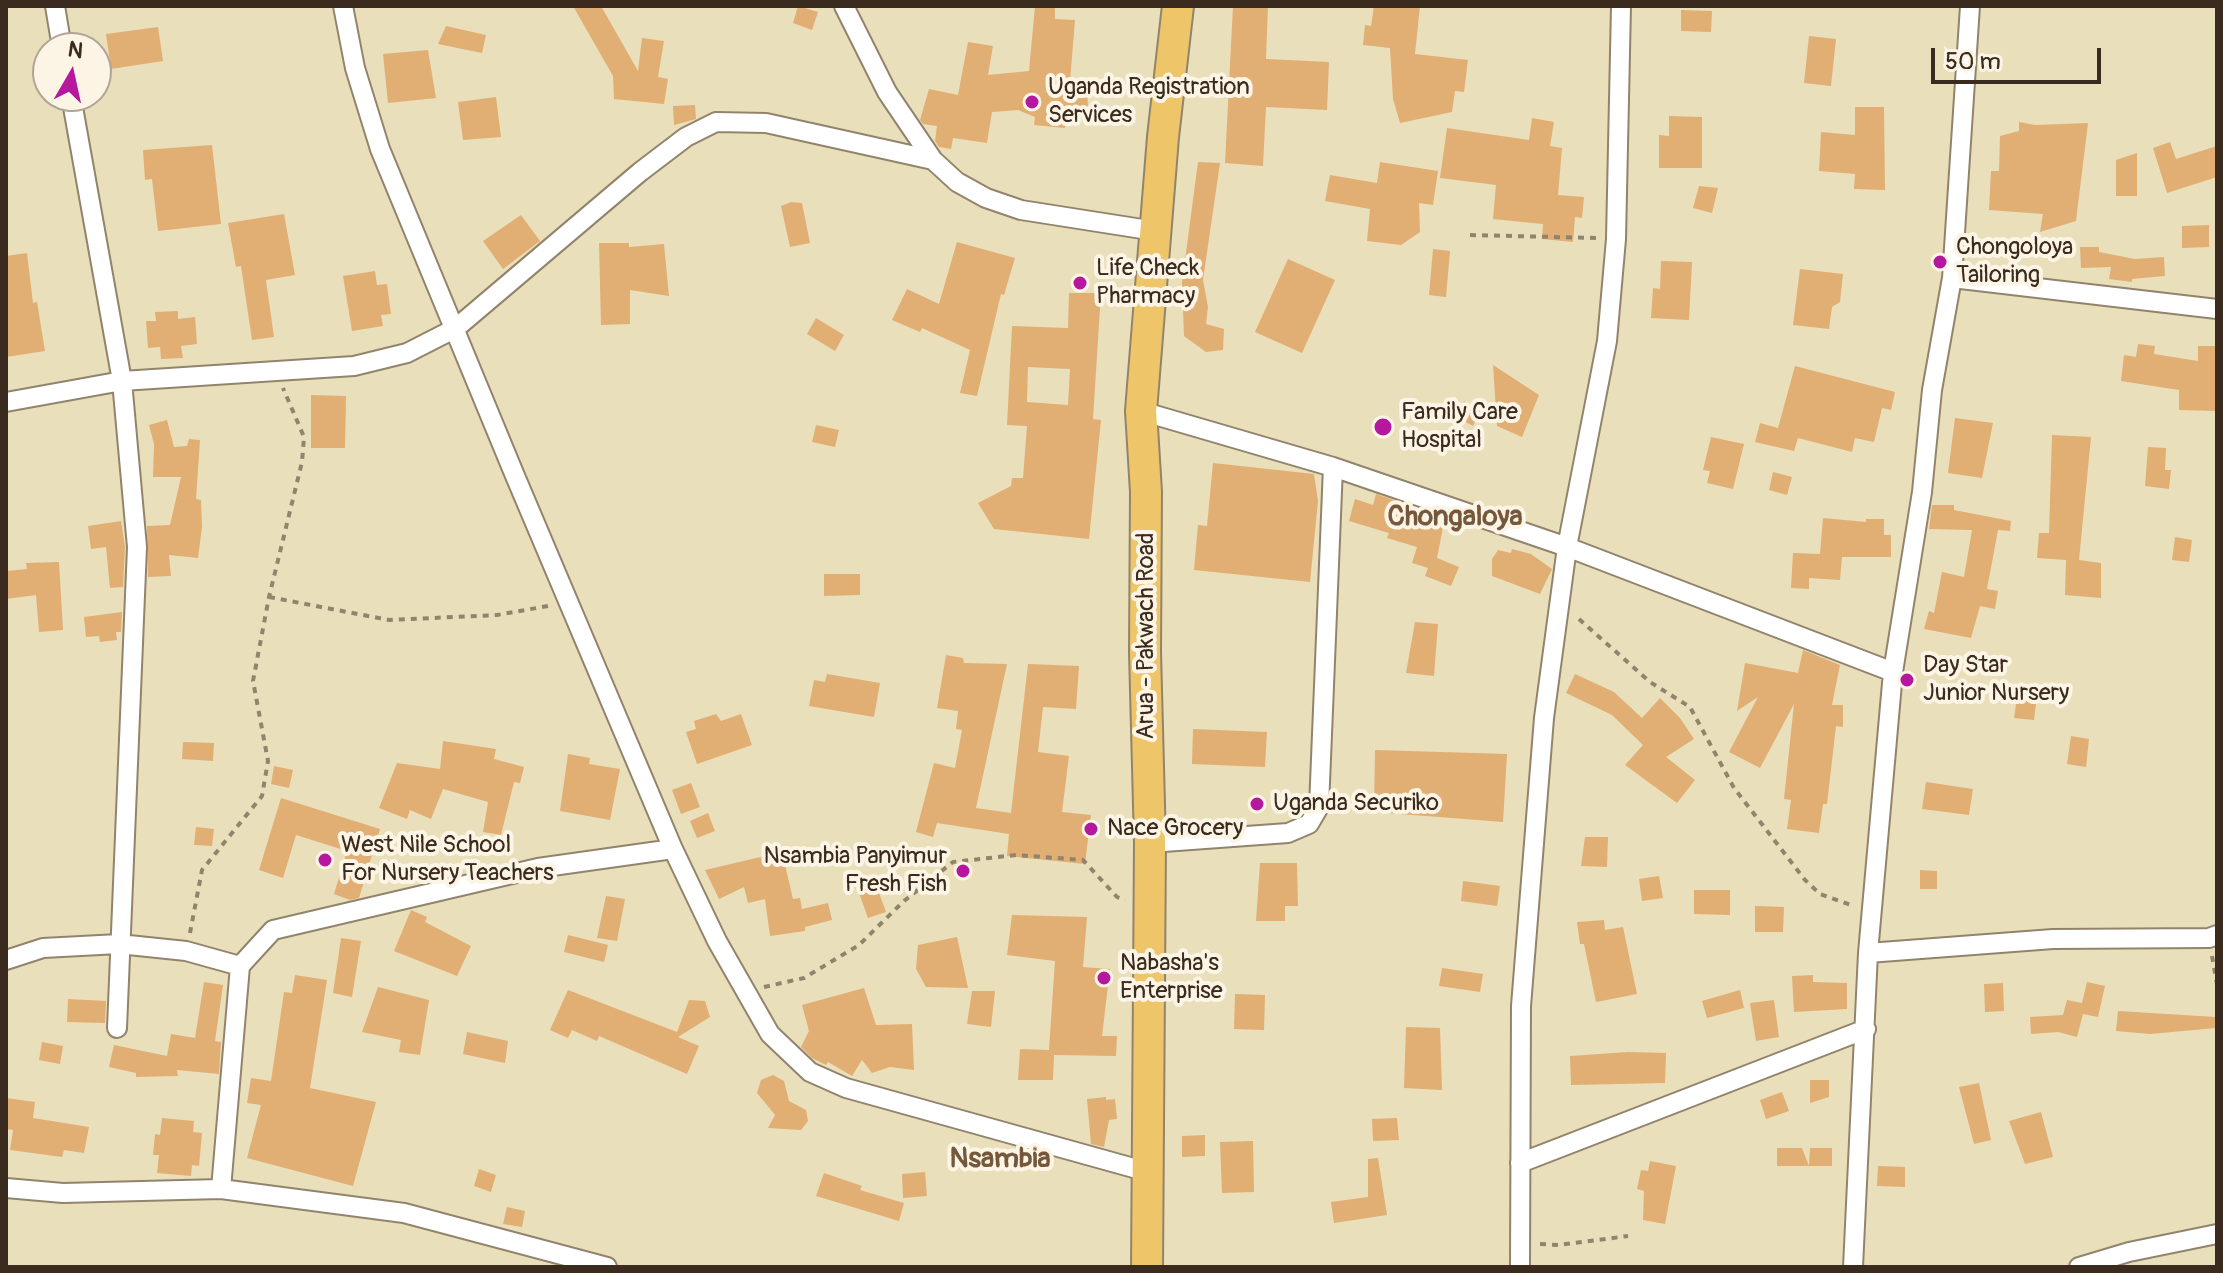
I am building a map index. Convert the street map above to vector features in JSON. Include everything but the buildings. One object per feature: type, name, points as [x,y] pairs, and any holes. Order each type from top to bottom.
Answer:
[{"type":"main road","name":"Arua - Pakwach Road","points":[[1147,1267],[1150,843],[1145,652],[1146,492],[1141,411],[1155,231],[1178,6]]},
{"type":"street","points":[[55,6],[59,32]]},
{"type":"street","points":[[343,6],[355,68],[376,137],[673,849],[717,941],[770,1034],[785,1052],[822,1077],[933,1113],[1148,1172]]},
{"type":"street","points":[[844,6],[887,92],[933,160],[957,182],[986,198],[1021,210],[1155,231]]},
{"type":"street","points":[[1520,1267],[1521,1006],[1544,718],[1567,547],[1607,341],[1616,239],[1621,6]]},
{"type":"street","points":[[1853,1267],[1868,953],[1893,672],[1922,492],[1932,390],[1952,278],[1970,6]]},
{"type":"street","points":[[74,112],[122,381],[137,547],[117,1028]]},
{"type":"street","points":[[6,402],[122,381],[354,366],[394,356],[456,328],[640,172],[686,137],[716,122],[766,123],[933,160]]},
{"type":"street","points":[[1952,278],[2217,309]]},
{"type":"street","points":[[1141,411],[1333,467],[1567,547],[1893,672]]},
{"type":"street","points":[[1150,843],[1288,833],[1309,824],[1319,807],[1333,467]]},
{"type":"street","points":[[221,1189],[240,966],[273,930],[538,868],[673,849]]},
{"type":"street","points":[[1868,953],[2053,939],[2213,936]]},
{"type":"street","points":[[6,960],[43,948],[119,944],[186,951],[240,966]]},
{"type":"street","points":[[1520,1163],[1866,1029]]},
{"type":"street","points":[[6,1188],[63,1193],[221,1189],[404,1213],[607,1267]]},
{"type":"street","points":[[2079,1267],[2129,1252],[2217,1234]]},
{"type":"path","points":[[1470,235],[1616,239]]},
{"type":"path","points":[[186,951],[202,870],[262,796],[268,761],[253,681],[269,597],[289,521],[304,437],[276,372]]},
{"type":"path","points":[[269,597],[389,620],[497,615],[570,602]]},
{"type":"path","points":[[1561,603],[1650,682],[1690,707],[1734,788],[1820,894],[1871,911]]},
{"type":"path","points":[[746,991],[804,978],[859,945],[904,901],[953,862],[1016,855],[1083,860],[1117,897],[1149,909]]},
{"type":"path","points":[[2213,936],[2217,984]]},
{"type":"path","points":[[2217,1107],[2217,1183]]},
{"type":"path","points":[[1520,1243],[1559,1245],[1628,1236]]},
{"type":"place","name":"Uganda Registration Services","points":[[1032,102]]},
{"type":"place","name":"Chongoloya Tailoring","points":[[1940,262]]},
{"type":"place","name":"Life Check Pharmacy","points":[[1080,283]]},
{"type":"place","name":"Family Care Hospital","points":[[1383,427]]},
{"type":"place","name":"Day Star Junior Nursery","points":[[1907,680]]},
{"type":"place","name":"Uganda Securiko","points":[[1257,804]]},
{"type":"place","name":"Nace Grocery","points":[[1091,829]]},
{"type":"place","name":"West Nile School For Nursery Teachers","points":[[325,860]]},
{"type":"place","name":"Nsambia Panyimur Fresh Fish","points":[[963,871]]},
{"type":"place","name":"Nabasha's Enterprise","points":[[1104,978]]},
{"type":"district","name":"Chongaloya","points":[[1455,518]]},
{"type":"district","name":"Nsambia","points":[[1000,1160]]}]
